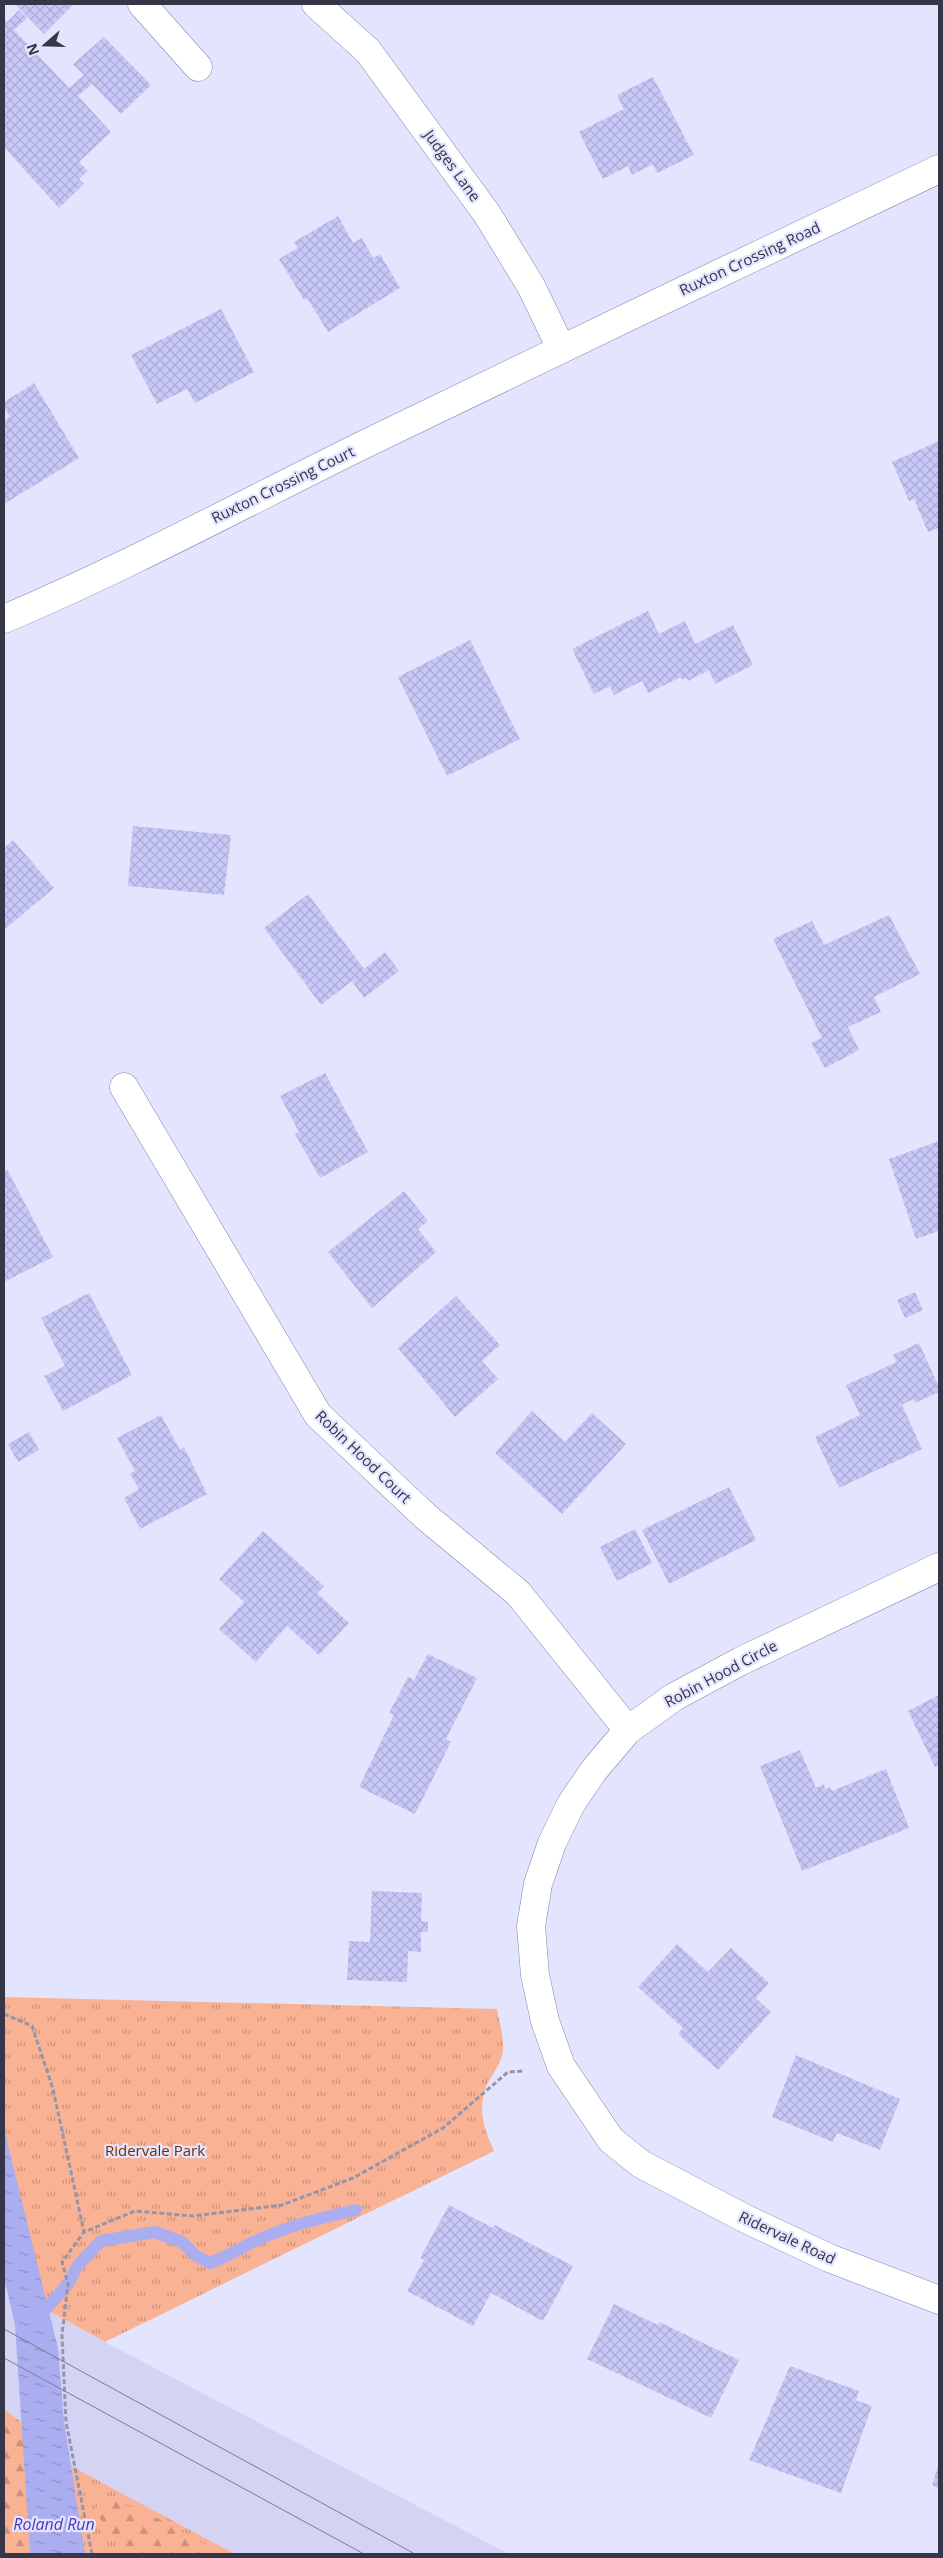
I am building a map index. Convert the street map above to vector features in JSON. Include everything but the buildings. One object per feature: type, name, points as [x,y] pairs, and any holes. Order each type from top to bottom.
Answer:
[{"type":"street","points":[[142,4],[198,67]]},
{"type":"street","name":"Judges Lane","points":[[316,4],[368,51],[482,206],[531,286],[561,348]]},
{"type":"street","name":"Ruxton Crossing Road","points":[[561,348],[939,169]]},
{"type":"street","name":"Ruxton Crossing Court","points":[[4,619],[83,586],[276,488],[561,348]]},
{"type":"street","name":"Robin Hood Court","points":[[124,1087],[318,1415],[425,1516],[518,1593],[628,1730]]},
{"type":"street","name":"Robin Hood Circle","points":[[641,2164],[611,2140],[561,2066],[545,2021],[535,1975],[532,1926],[538,1884],[552,1843],[571,1804],[594,1770],[628,1730],[674,1697],[741,1661],[939,1567]]},
{"type":"street","name":"Ridervale Road","points":[[641,2164],[744,2218],[829,2258],[939,2300]]},
{"type":"path","points":[[4,2014],[32,2026],[53,2089],[84,2232]]},
{"type":"path","points":[[92,2554],[66,2422],[62,2335],[68,2284],[62,2262],[84,2232],[135,2211],[193,2216],[282,2205],[353,2178],[443,2128],[508,2072],[561,2066]]},
{"type":"shaded area","points":[[4,2286],[105,2342],[509,2554],[235,2554],[4,2430]]},
{"type":"green space","name":"Ridervale Park","points":[[4,1997],[497,2009],[503,2038],[503,2050],[499,2064],[486,2087],[482,2104],[485,2128],[494,2151],[105,2342],[4,2286]]},
{"type":"green space","points":[[4,2409],[22,2423],[30,2554],[4,2554]]},
{"type":"green space","points":[[4,2430],[235,2554],[4,2554]]},
{"type":"green space","points":[[110,2499],[159,2519],[221,2554],[123,2554],[94,2509]]},
{"type":"water","name":"Roland Run","points":[[4,2129],[58,2348],[64,2421],[85,2554],[30,2554],[15,2325],[4,2277]]},
{"type":"waterway","points":[[38,2318],[68,2284],[78,2265],[101,2241],[155,2232],[182,2242],[195,2255],[210,2263],[288,2228],[356,2210]]},
{"type":"tram line","points":[[4,2329],[415,2554]]},
{"type":"tram line","points":[[4,2358],[364,2554]]}]
